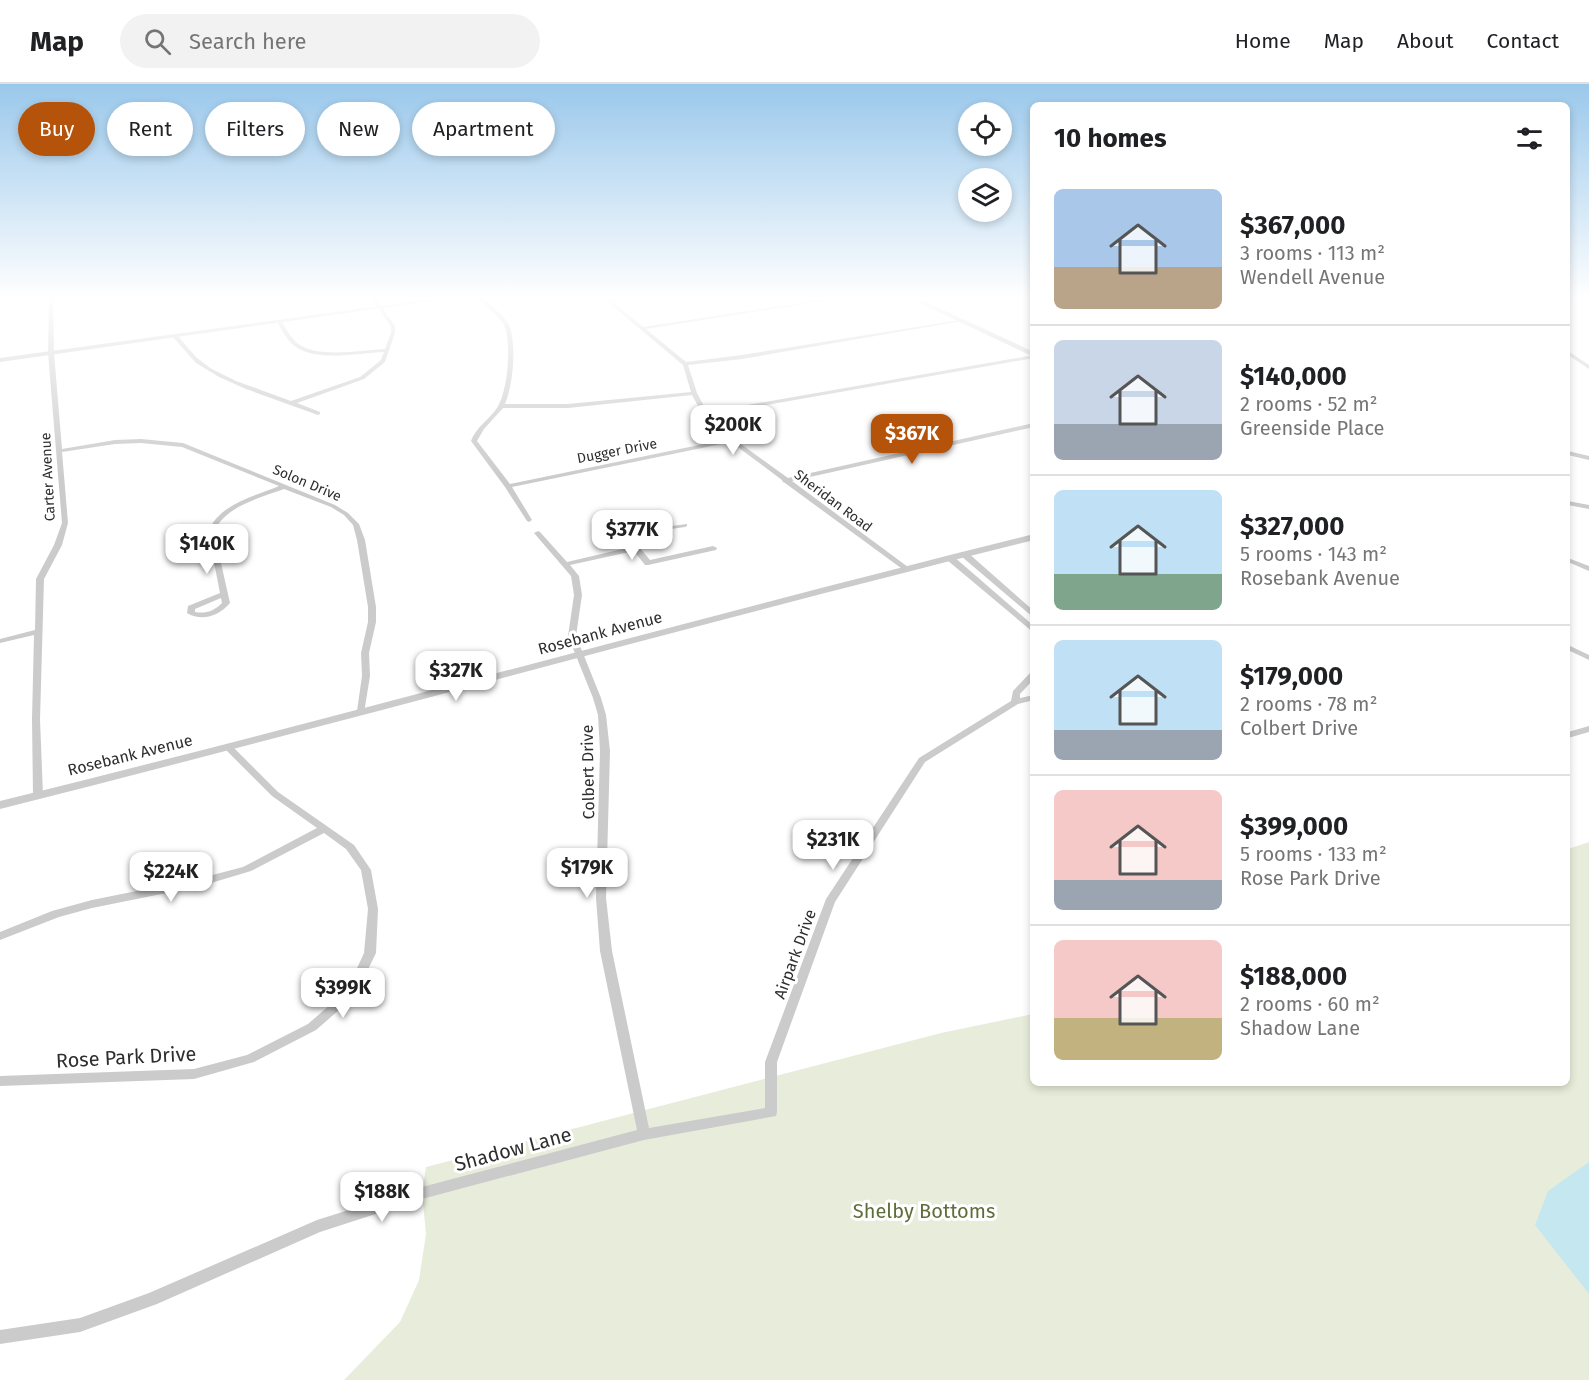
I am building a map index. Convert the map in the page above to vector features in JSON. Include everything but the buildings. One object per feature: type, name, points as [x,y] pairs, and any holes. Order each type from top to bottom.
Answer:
[{"type":"street","name":"Carter Avenue","points":[[38,795],[36,719],[40,579],[58,545],[65,523],[52,358]]},
{"type":"street","points":[[195,358],[207,369],[234,382],[318,413]]},
{"type":"street","points":[[293,402],[362,378],[384,358]]},
{"type":"street","points":[[510,358],[501,406],[476,433],[474,441],[508,486],[529,520]]},
{"type":"street","points":[[679,358],[685,364],[730,358]]},
{"type":"street","points":[[705,414],[1015,358]]},
{"type":"street","points":[[1576,358],[1589,367]]},
{"type":"street","name":"Sheridan Road","points":[[685,364],[694,393],[705,414],[732,440],[905,569]]},
{"type":"street","points":[[501,406],[568,406],[694,393]]},
{"type":"street","points":[[786,481],[1030,426]]},
{"type":"street","name":"Dugger Drive","points":[[508,486],[732,440]]},
{"type":"street","name":"Solon Drive","points":[[60,451],[115,442],[174,444],[285,486],[340,510],[356,524],[359,531],[372,607],[372,622],[365,653],[366,676],[361,711]]},
{"type":"street","points":[[1570,453],[1589,458]]},
{"type":"street","points":[[224,594],[195,604],[189,611],[201,616],[216,613],[226,603],[211,532],[212,525],[232,509],[285,486]]},
{"type":"street","points":[[1570,503],[1589,507]]},
{"type":"street","points":[[614,522],[648,563],[713,548]]},
{"type":"street","points":[[624,534],[685,525]]},
{"type":"street","name":"Colbert Drive","points":[[538,533],[575,576],[578,595],[572,636],[602,715],[605,751],[601,898],[606,951],[644,1134]]},
{"type":"street","name":"Rosebank Avenue","points":[[0,805],[229,748],[361,711],[1030,538]]},
{"type":"street","points":[[566,564],[636,548]]},
{"type":"street","points":[[964,554],[1030,612]]},
{"type":"street","points":[[950,558],[1030,628]]},
{"type":"street","points":[[1570,561],[1589,568]]},
{"type":"street","points":[[0,642],[37,632]]},
{"type":"street","points":[[1570,648],[1589,658]]},
{"type":"street","name":"Airpark Drive","points":[[1015,702],[1016,693],[1030,678]]},
{"type":"street","name":"Airpark Drive","points":[[771,1112],[771,1062],[830,902],[922,760],[1015,702],[1030,698]]},
{"type":"street","points":[[1570,734],[1589,729]]},
{"type":"street","name":"Rose Park Drive","points":[[0,1081],[194,1074],[250,1059],[312,1027],[351,993],[370,953],[373,909],[366,870],[350,847],[275,794],[229,748]]},
{"type":"street","points":[[0,936],[56,914],[92,904],[201,882],[247,868],[324,829]]},
{"type":"street","name":"Shadow Lane","points":[[0,1337],[80,1325],[152,1299],[317,1226],[422,1193],[644,1134],[771,1112]]},
{"type":"green space","name":"Shelby Bottoms","points":[[1589,842],[1589,1380],[344,1380],[400,1322],[419,1280],[426,1234],[422,1193],[426,1167],[941,1033],[1030,1015],[1030,1086],[1570,1086],[1570,848]]},
{"type":"water","points":[[1589,1162],[1589,1294],[1535,1225],[1548,1191]]}]
